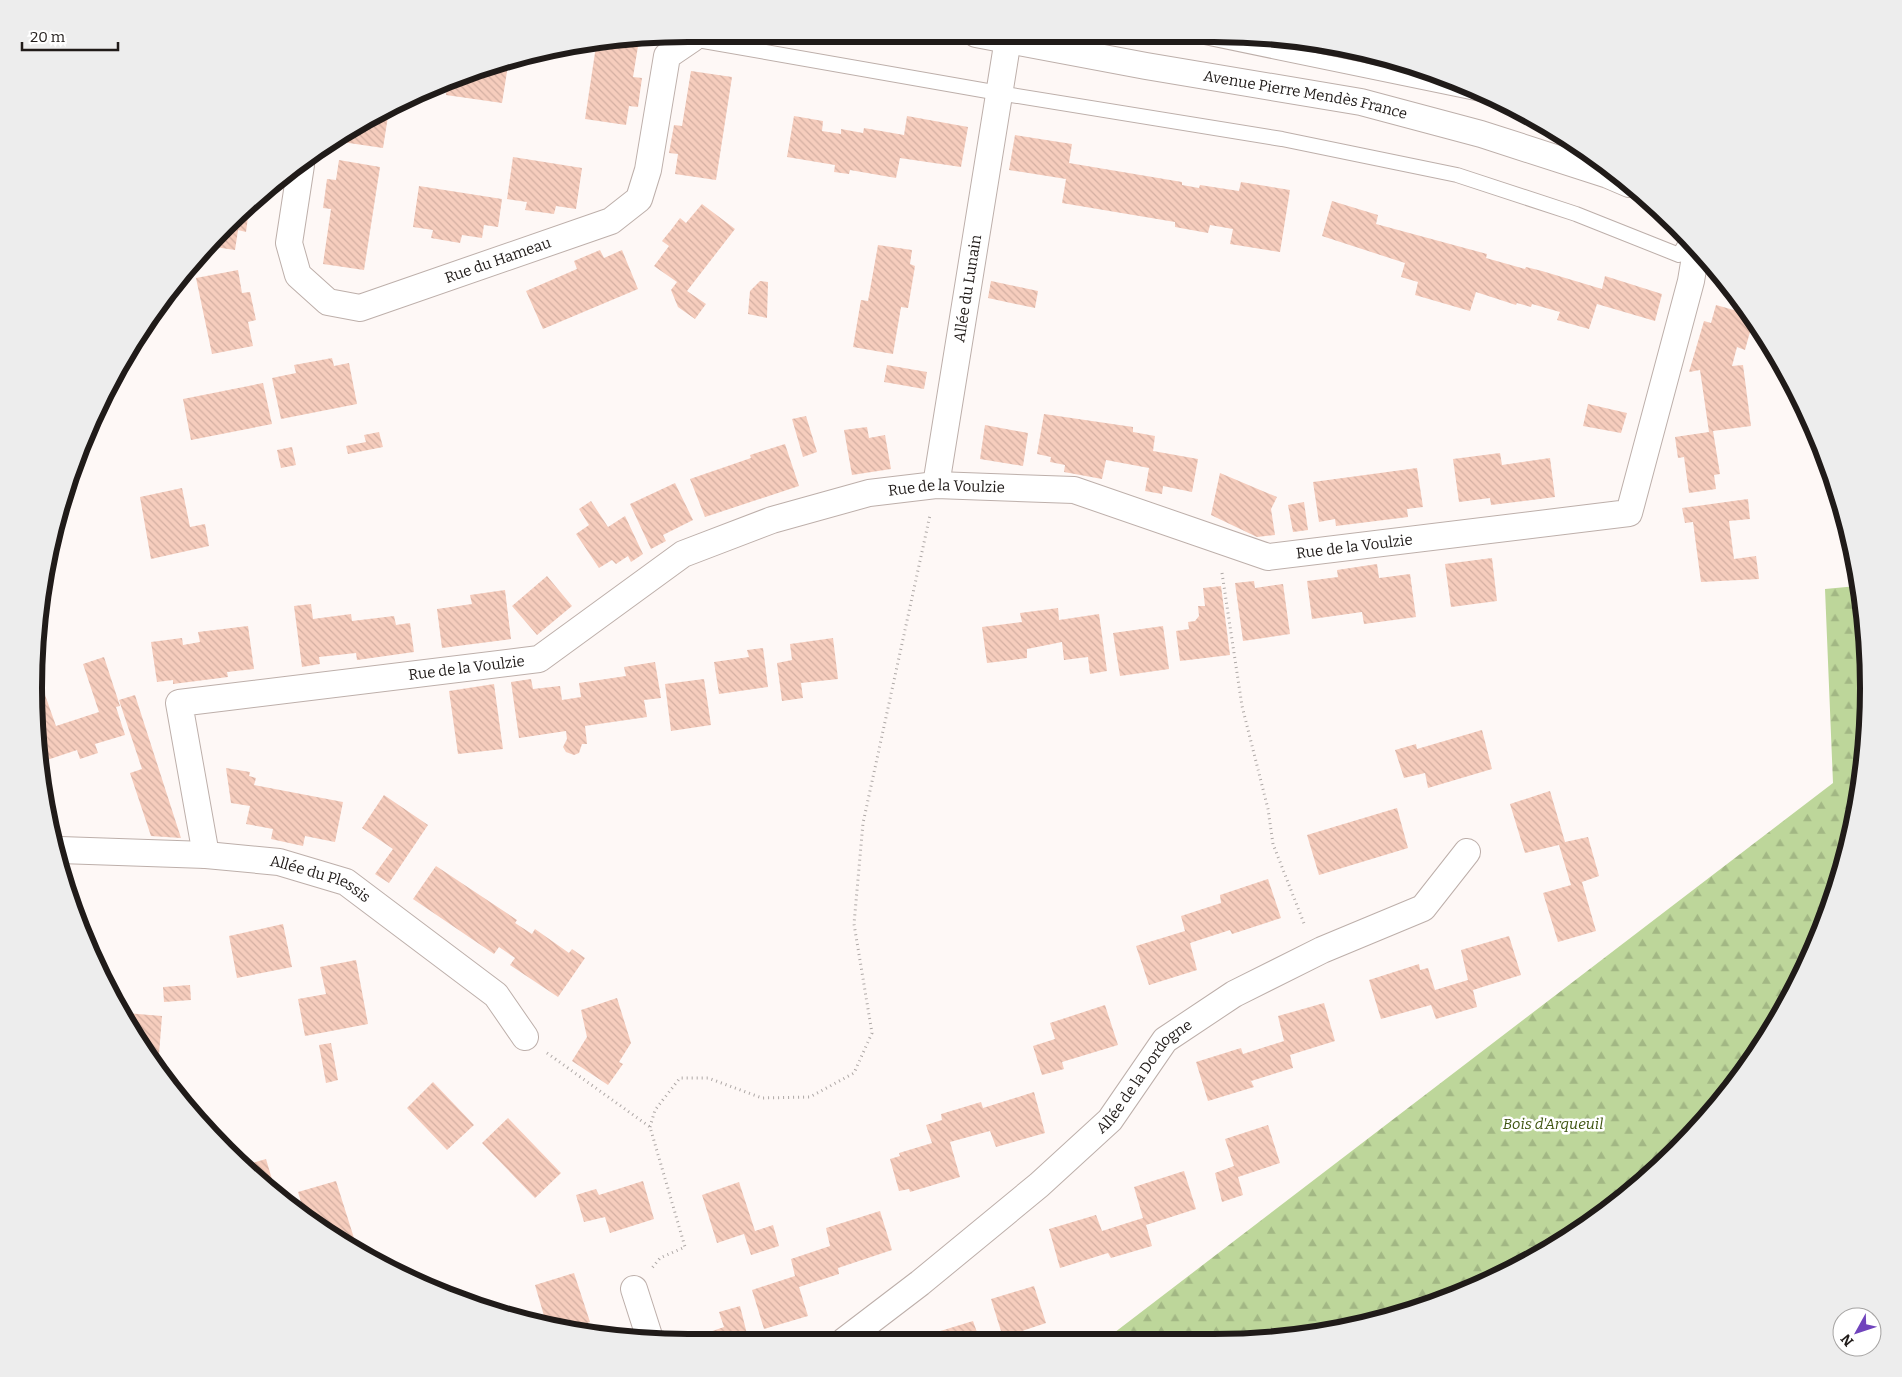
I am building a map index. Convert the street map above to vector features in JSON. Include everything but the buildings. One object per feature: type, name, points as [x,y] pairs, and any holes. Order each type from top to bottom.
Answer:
[{"type":"street","name":"Rue du Hameau","points":[[300,173],[289,243],[298,275],[328,302],[360,308],[611,221],[639,199],[648,170],[667,56],[688,42]]},
{"type":"street","name":"Allée du Lunain","points":[[936,485],[1007,42]]},
{"type":"street","name":"Avenue Pierre Mendès France","points":[[1023,42],[1146,66],[1361,102],[1481,134],[1604,174]]},
{"type":"street","name":"Rue de la Voulzie","points":[[206,855],[179,703],[539,659],[683,554],[772,520],[869,493],[936,485],[1074,490],[1268,557],[1629,513],[1691,281],[1695,258]]},
{"type":"street","name":"Allée du Plessis","points":[[64,850],[206,855],[279,862],[346,882],[496,995],[525,1037]]},
{"type":"street","name":"Allée de la Dordogne","points":[[852,1334],[920,1283],[1039,1185],[1110,1120],[1165,1040],[1234,994],[1322,950],[1423,908],[1467,852]]},
{"type":"street","points":[[634,1289],[648,1333]]},
{"type":"lane","points":[[709,42],[998,93],[1282,139],[1457,175],[1576,214],[1679,255],[1684,247]]},
{"type":"lane","points":[[1233,43],[1449,88]]},
{"type":"path","points":[[634,1289],[660,1258],[685,1247],[650,1127],[655,1110],[680,1078],[708,1078],[762,1098],[810,1098],[854,1073],[872,1033],[854,924],[864,823],[936,485]]},
{"type":"path","points":[[1217,539],[1242,706],[1268,809],[1273,844],[1309,937],[1322,950]]},
{"type":"path","points":[[525,1037],[650,1127]]},
{"type":"green space","name":"Bois d'Arqueuil","points":[[1851,587],[1858,646],[1860,688],[1854,773],[1847,815],[1837,856],[1810,936],[1793,974],[1773,1011],[1751,1047],[1726,1082],[1670,1145],[1607,1201],[1572,1226],[1499,1268],[1421,1300],[1340,1322],[1298,1329],[1256,1333],[1113,1334],[1833,783],[1825,589]]}]
